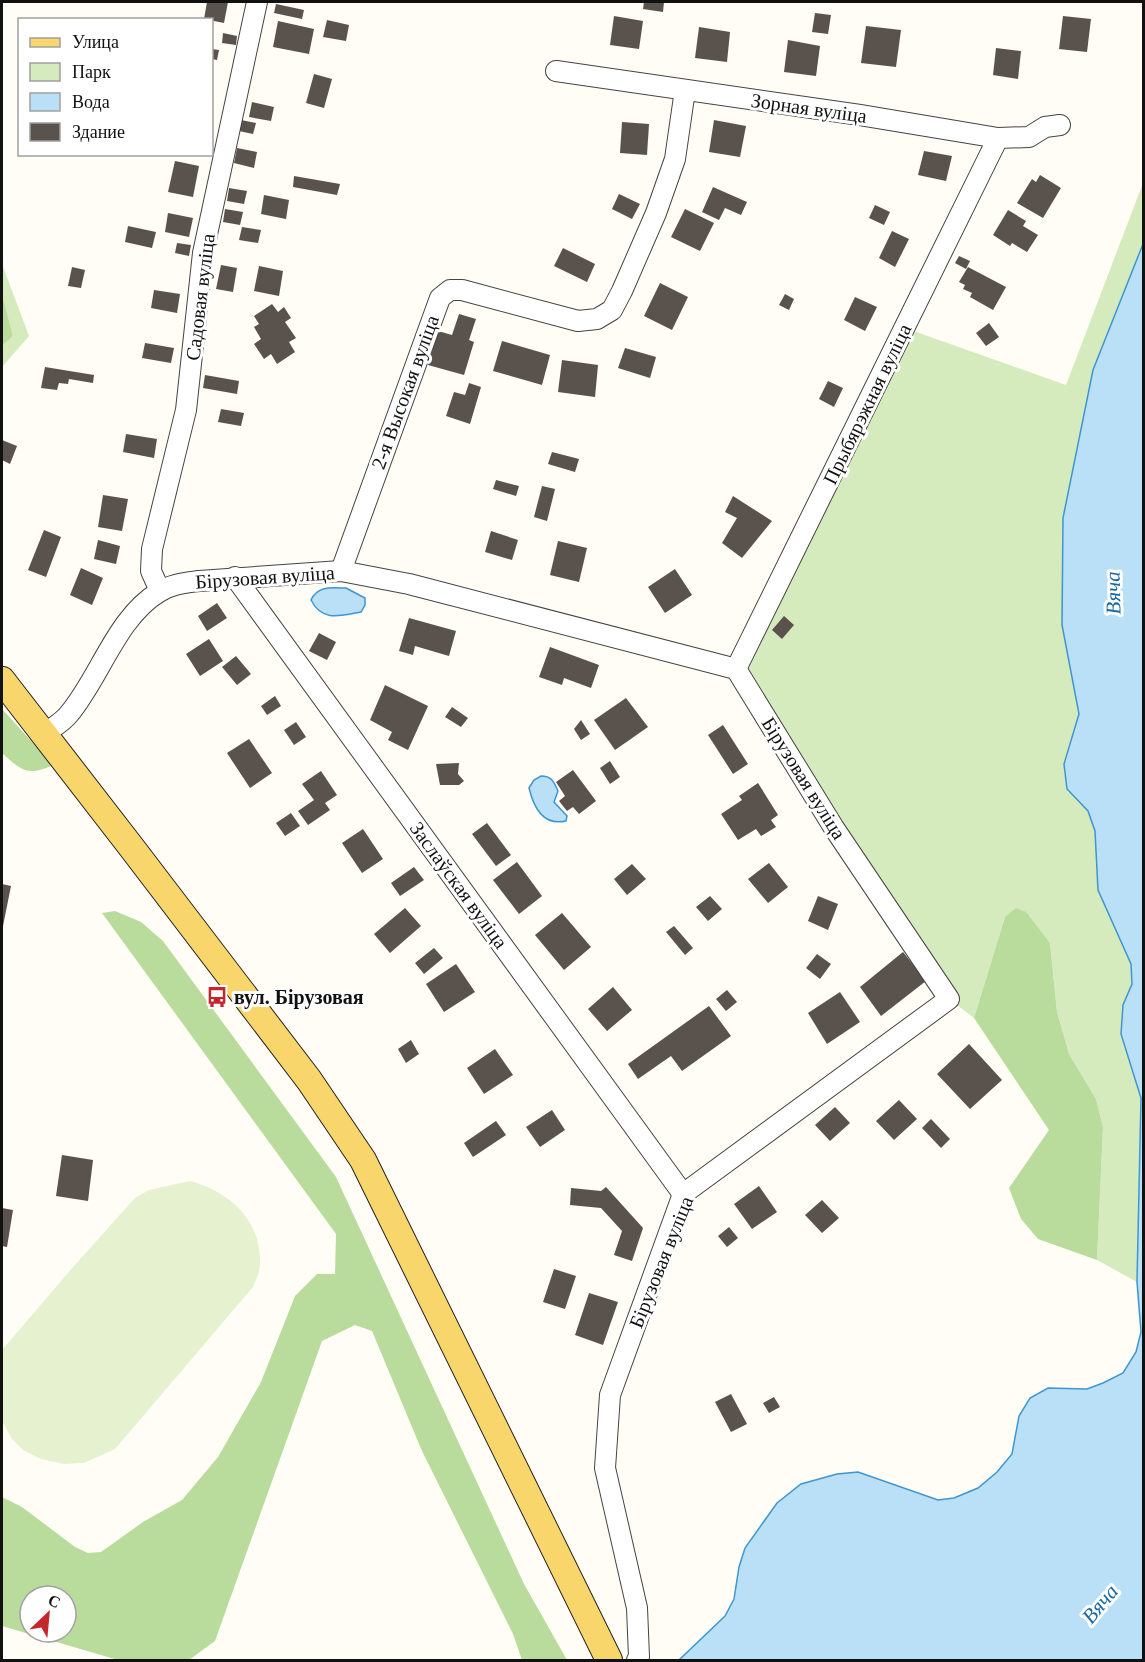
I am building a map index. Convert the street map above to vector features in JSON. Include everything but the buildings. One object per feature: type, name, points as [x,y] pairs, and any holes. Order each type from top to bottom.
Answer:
[{"type":"main road","points":[[2,680],[309,1080],[363,1160],[609,1660]]},
{"type":"street","name":"Садовая вуліца","points":[[160,591],[150,571],[152,549],[186,410],[203,253],[257,2]]},
{"type":"street","name":"Зорная вуліца","points":[[556,71],[998,138],[1029,137],[1046,127],[1060,125]]},
{"type":"street","name":"2-я Высокая вуліца","points":[[341,571],[440,298],[450,290],[462,290],[578,321],[597,319],[612,310],[664,192],[675,159],[685,90]]},
{"type":"street","name":"Прыбярэжная вуліца","points":[[736,669],[998,138]]},
{"type":"street","name":"Бірузовая вуліца","points":[[44,734],[69,715],[125,627],[143,604],[160,591],[178,584],[235,577],[341,571],[410,584],[736,669],[834,828],[949,999],[683,1194],[610,1395],[605,1468],[637,1608],[639,1657],[637,1660]]},
{"type":"street","name":"Заслаўская вуліца","points":[[235,577],[683,1194]]},
{"type":"green space","points":[[1143,183],[1143,244],[1093,370],[1062,625],[1079,714],[1064,764],[1067,788],[1088,811],[1095,831],[1098,890],[1131,964],[1132,984],[1123,1005],[1121,1034],[1141,1098],[1137,1282],[1097,1260],[1103,1127],[1096,1099],[1069,1054],[1057,1012],[1050,942],[1005,917],[974,1018],[949,999],[736,669],[905,328],[1066,385]]},
{"type":"green space","points":[[2,264],[29,336],[2,367],[2,346],[13,336],[2,294]]},
{"type":"green space","points":[[2,294],[13,336],[2,346]]},
{"type":"green space","points":[[2,709],[53,765],[37,771],[25,770],[2,753]]},
{"type":"green space","points":[[1016,908],[1026,912],[1050,943],[1057,1012],[1069,1054],[1096,1099],[1103,1127],[1097,1260],[1038,1239],[1021,1219],[1009,1188],[1049,1130],[974,1018],[1005,917]]},
{"type":"green space","points":[[115,911],[141,922],[163,941],[336,1177],[524,1584],[567,1660],[522,1660],[513,1634],[422,1451],[372,1331],[355,1325],[322,1341],[215,1641],[189,1660],[118,1660],[63,1644],[78,1644],[78,1584],[18,1584],[18,1631],[2,1626],[2,1497],[22,1507],[75,1547],[88,1553],[101,1552],[143,1522],[182,1500],[218,1457],[261,1382],[295,1296],[317,1274],[335,1274],[336,1234],[102,913]]},
{"type":"green space","points":[[190,1181],[218,1192],[230,1200],[249,1221],[259,1248],[260,1267],[253,1287],[115,1449],[84,1463],[64,1464],[41,1459],[23,1450],[12,1439],[2,1421],[2,1350],[135,1198],[149,1190]]},
{"type":"water","name":"Вяча","points":[[1143,244],[1143,1660],[679,1660],[725,1616],[734,1599],[739,1567],[745,1548],[777,1503],[801,1484],[837,1474],[858,1472],[938,1500],[954,1498],[978,1488],[997,1472],[1012,1454],[1019,1416],[1030,1398],[1048,1388],[1087,1389],[1103,1383],[1123,1373],[1136,1352],[1141,1332],[1137,1282],[1141,1098],[1121,1034],[1123,1005],[1132,984],[1131,964],[1098,890],[1095,831],[1088,811],[1067,789],[1064,764],[1079,714],[1062,625],[1063,518],[1093,370]]},
{"type":"water","points":[[346,588],[365,598],[365,605],[361,612],[339,616],[326,615],[315,607],[311,600],[321,590]]},
{"type":"water","points":[[541,776],[550,778],[555,785],[558,791],[554,802],[567,816],[566,821],[551,821],[537,809],[529,788],[534,780]]},
{"type":"place","name":"вул. Бірузовая","points":[[217,997]]}]
